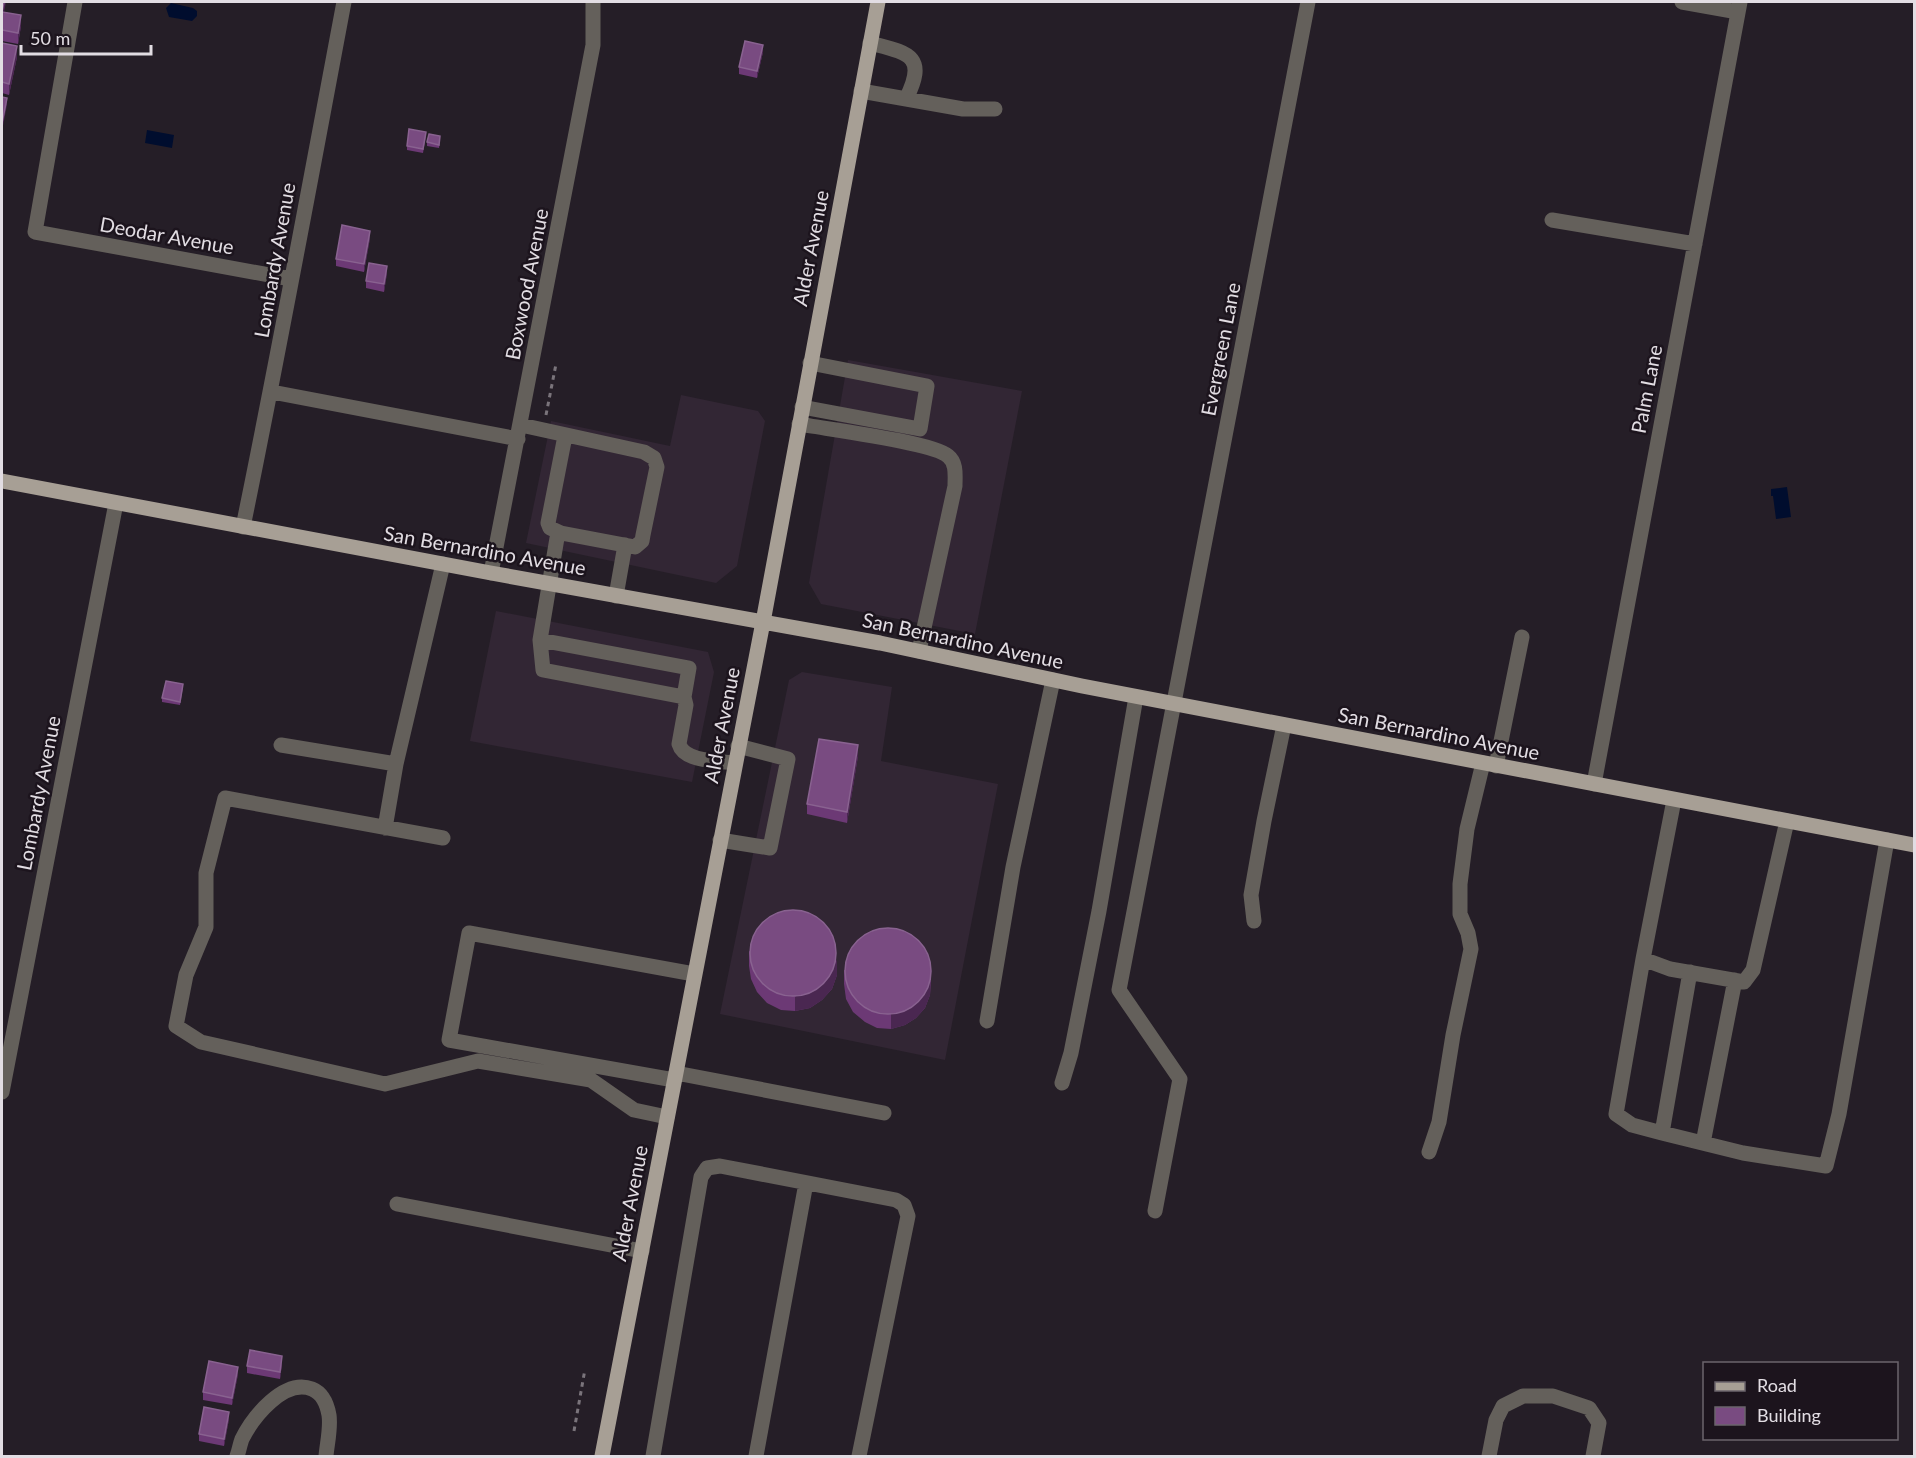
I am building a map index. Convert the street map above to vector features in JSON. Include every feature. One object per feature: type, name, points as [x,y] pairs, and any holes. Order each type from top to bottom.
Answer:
[{"type":"main road","name":"Alder Avenue","points":[[602,1456],[763,622],[878,2]]},
{"type":"main road","name":"San Bernardino Avenue","points":[[2,481],[919,651],[1136,697],[1914,845]]},
{"type":"street","name":"Deodar Avenue","points":[[75,2],[35,232],[291,279]]},
{"type":"street","name":"Lombardy Avenue","points":[[243,527],[272,392],[291,279],[344,2]]},
{"type":"street","name":"Boxwood Avenue","points":[[491,573],[593,45],[593,2]]},
{"type":"street","name":"Evergreen Lane","points":[[1155,1210],[1180,1079],[1119,990],[1308,2]]},
{"type":"street","points":[[1682,2],[1739,7]]},
{"type":"street","name":"Palm Lane","points":[[1594,784],[1739,7]]},
{"type":"street","points":[[870,43],[900,51],[909,56],[913,62],[915,75],[906,99]]},
{"type":"street","points":[[861,91],[963,109],[995,108]]},
{"type":"street","points":[[1552,220],[1695,244]]},
{"type":"street","points":[[802,407],[920,429],[927,386],[810,363]]},
{"type":"street","points":[[272,392],[520,432],[565,436],[644,452],[657,462],[642,541],[635,547],[558,532],[550,528],[548,523],[565,436]]},
{"type":"street","points":[[799,424],[927,446],[948,456],[955,468],[955,486],[919,651]]},
{"type":"street","name":"Lombardy Avenue","points":[[2,1092],[116,503]]},
{"type":"street","points":[[558,532],[540,640],[540,659],[543,670],[684,697]]},
{"type":"street","points":[[616,596],[625,545]]},
{"type":"street","points":[[385,828],[396,764],[443,564]]},
{"type":"street","points":[[1429,1152],[1439,1122],[1471,949],[1468,933],[1460,914],[1460,884],[1467,830],[1490,764],[1522,637]]},
{"type":"street","points":[[540,640],[689,668],[680,749],[691,756],[735,763]]},
{"type":"street","points":[[987,1021],[1013,867],[1053,680]]},
{"type":"street","points":[[1062,1083],[1071,1053],[1099,912],[1136,697]]},
{"type":"street","points":[[1254,921],[1251,895],[1284,725]]},
{"type":"street","points":[[281,745],[396,764]]},
{"type":"street","points":[[720,840],[770,848],[788,759],[738,746]]},
{"type":"street","points":[[443,838],[225,798],[206,873],[206,927],[186,975],[176,1026],[201,1042],[385,1084],[478,1061],[591,1080],[634,1110],[667,1117]]},
{"type":"street","points":[[1674,800],[1616,1114],[1632,1125],[1743,1152],[1826,1166],[1839,1114],[1887,840]]},
{"type":"street","points":[[1643,959],[1670,969],[1744,981],[1753,970],[1787,821]]},
{"type":"street","points":[[694,974],[469,933],[449,1040],[884,1113]]},
{"type":"street","points":[[1662,1133],[1690,972]]},
{"type":"street","points":[[1702,1142],[1735,980]]},
{"type":"street","points":[[653,1456],[701,1177],[707,1168],[720,1166],[896,1200],[904,1205],[908,1216],[859,1456]]},
{"type":"street","points":[[756,1456],[806,1183]]},
{"type":"street","points":[[397,1204],[642,1251]]},
{"type":"street","points":[[237,1456],[242,1439],[272,1400],[300,1386],[320,1394],[326,1404],[329,1416],[326,1456]]},
{"type":"street","points":[[1489,1456],[1496,1420],[1503,1406],[1523,1396],[1553,1396],[1588,1408],[1599,1423],[1593,1456]]},
{"type":"path","points":[[544,424],[556,364]]},
{"type":"path","points":[[573,1431],[585,1370]]},
{"type":"shaded area","points":[[848,360],[1022,391],[975,634],[821,604],[809,583]]},
{"type":"shaded area","points":[[681,395],[758,411],[765,421],[737,566],[716,583],[526,543],[551,421],[670,446]]},
{"type":"shaded area","points":[[496,611],[708,652],[714,672],[692,782],[470,741]]},
{"type":"shaded area","points":[[802,672],[892,687],[881,761],[998,784],[945,1060],[720,1014],[789,680]]},
{"type":"water","points":[[171,3],[193,8],[197,11],[197,16],[192,21],[169,17],[166,8]]},
{"type":"water","points":[[147,130],[174,135],[172,148],[145,143]]},
{"type":"water","points":[[1787,487],[1791,517],[1776,519],[1771,489]]},
{"type":"building","points":[[2,12],[21,15],[18,33],[2,30]]},
{"type":"building","points":[[745,41],[763,45],[757,71],[739,67]]},
{"type":"building","points":[[2,43],[17,46],[9,84],[2,82]]},
{"type":"building","points":[[2,97],[7,98],[2,123]]},
{"type":"building","points":[[409,129],[426,132],[423,149],[407,146]]},
{"type":"building","points":[[429,134],[440,136],[439,145],[427,142]]},
{"type":"building","points":[[342,225],[370,231],[364,264],[336,259]]},
{"type":"building","points":[[369,263],[387,266],[384,284],[366,281]]},
{"type":"building","points":[[166,681],[183,684],[180,702],[162,698]]},
{"type":"building","points":[[819,739],[858,745],[847,812],[807,804]]},
{"type":"building","points":[[785,910],[801,910],[824,922],[833,936],[836,953],[833,970],[824,984],[801,996],[785,996],[769,989],[757,977],[750,961],[750,945],[757,929],[769,917]]},
{"type":"building","points":[[888,928],[912,935],[924,947],[931,971],[924,995],[912,1007],[888,1014],[864,1007],[852,995],[845,971],[852,947],[864,935]]},
{"type":"building","points":[[250,1350],[282,1356],[280,1372],[247,1366]]},
{"type":"building","points":[[209,1361],[238,1367],[232,1398],[203,1392]]},
{"type":"building","points":[[204,1407],[229,1412],[224,1439],[199,1434]]}]
